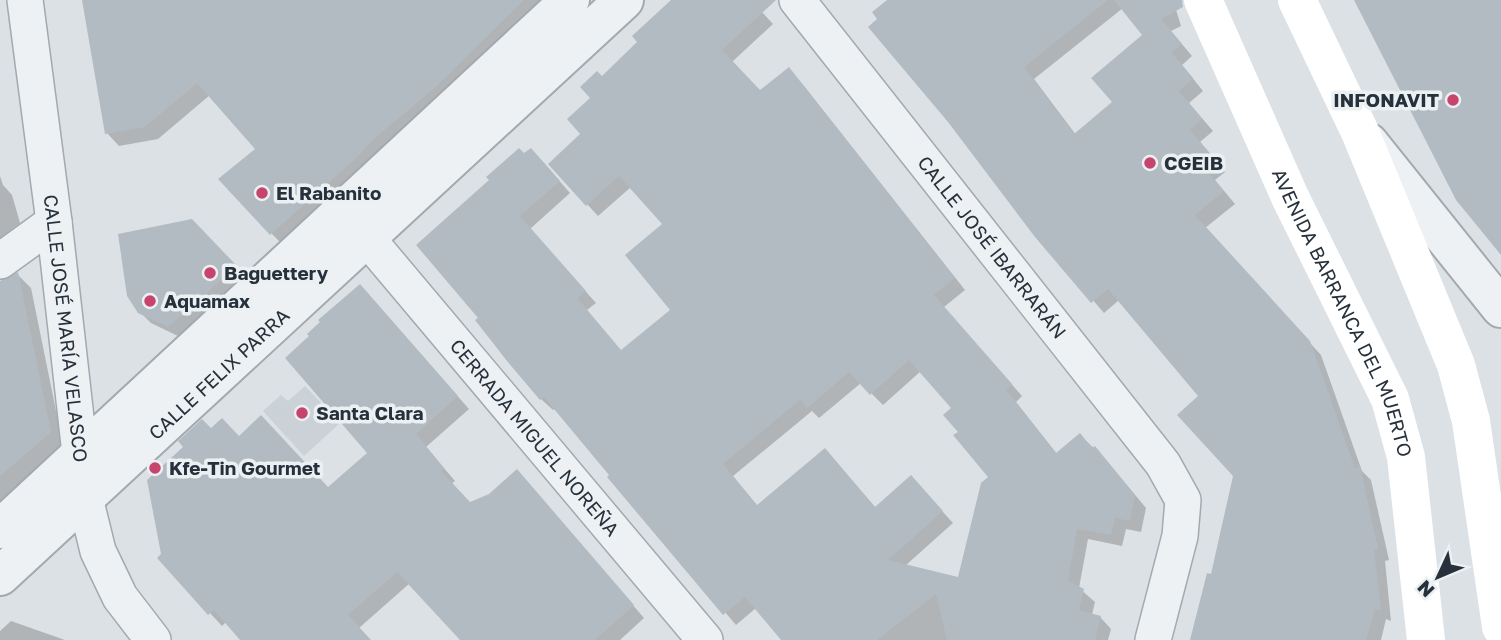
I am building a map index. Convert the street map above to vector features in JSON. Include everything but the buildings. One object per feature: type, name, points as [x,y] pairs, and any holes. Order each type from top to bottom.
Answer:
[{"type":"main road","name":"AVENIDA BARRANCA DEL MUERTO","points":[[1203,0],[1290,197],[1390,399],[1406,457],[1426,640]]},
{"type":"main road","points":[[1297,0],[1360,132],[1456,365],[1471,421],[1501,627]]},
{"type":"street","name":"CALLE JOSÉ MARÍA VELASCO","points":[[25,0],[54,222],[78,455],[85,498],[98,551],[120,597],[153,640]]},
{"type":"street","name":"CALLE FELIX PARRA","points":[[0,529],[570,0]]},
{"type":"street","name":"CALLE FELIX PARRA","points":[[0,576],[624,0]]},
{"type":"street","name":"CALLE JOSÉ IBARRARÁN","points":[[797,0],[1163,464],[1183,500],[1180,536],[1153,640]]},
{"type":"street","points":[[1360,132],[1501,308]]},
{"type":"street","points":[[0,261],[54,222]]},
{"type":"street","name":"CERRADA MIGUEL NOREÑA","points":[[366,237],[705,640]]},
{"type":"shaded area","points":[[305,386],[340,423],[304,456],[263,411],[281,395],[288,401]]},
{"type":"place","name":"INFONAVIT","points":[[1453,100]]},
{"type":"place","name":"CGEIB","points":[[1150,163]]},
{"type":"place","name":"El Rabanito","points":[[262,193]]},
{"type":"place","name":"Baguettery","points":[[210,273]]},
{"type":"place","name":"Aquamax","points":[[150,301]]},
{"type":"place","name":"Santa Clara","points":[[302,413]]},
{"type":"place","name":"Kfe-Tin Gourmet","points":[[155,468]]}]
